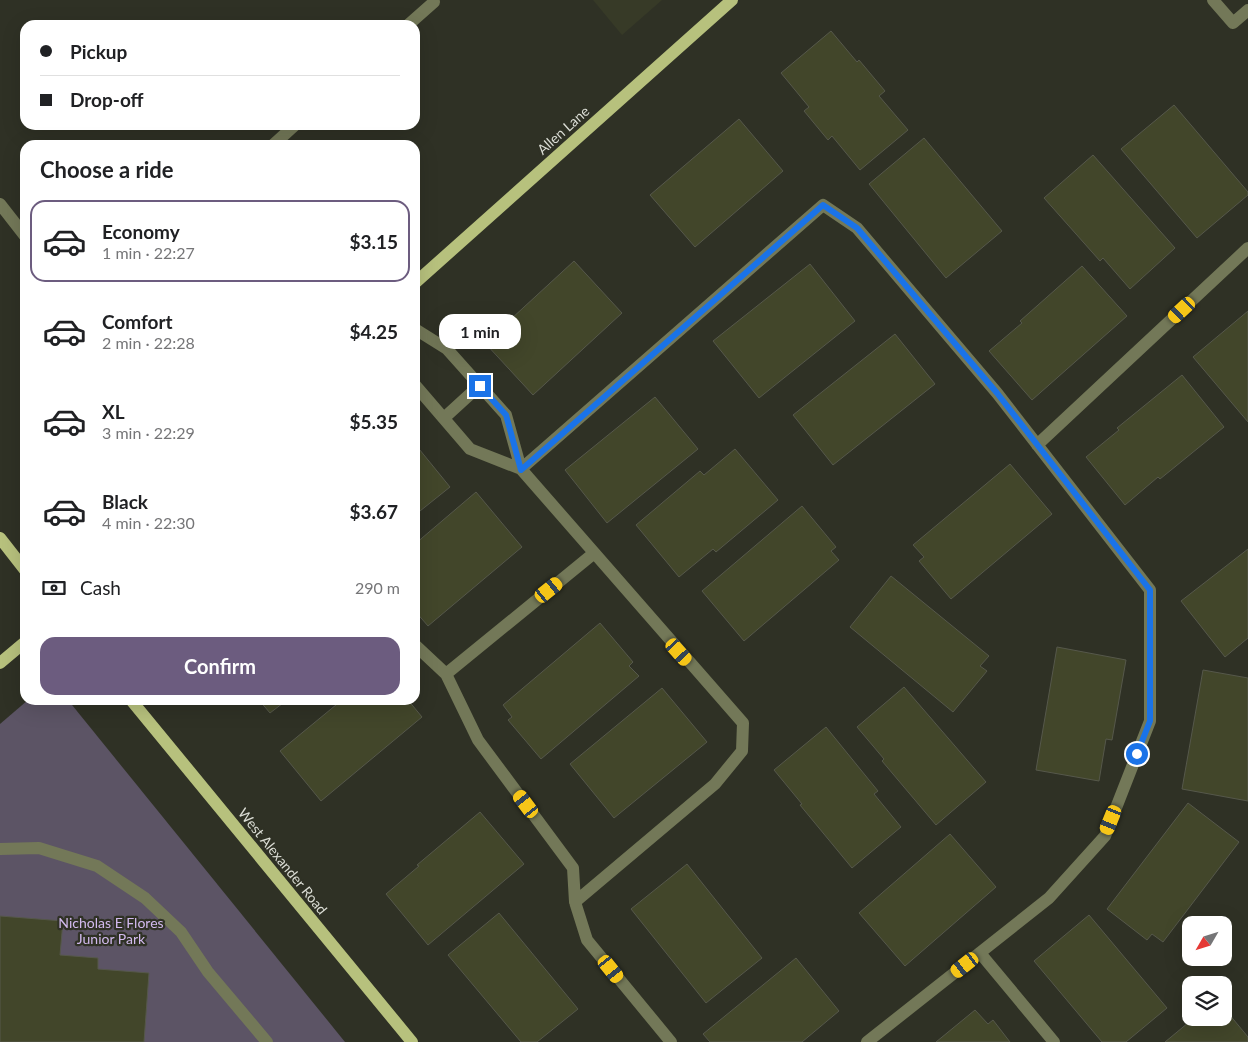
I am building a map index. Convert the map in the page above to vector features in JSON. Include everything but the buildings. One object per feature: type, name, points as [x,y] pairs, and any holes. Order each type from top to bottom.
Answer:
[{"type":"main road","name":"Allen Lane","points":[[420,279],[732,0]]},
{"type":"main road","points":[[0,538],[20,564]]},
{"type":"main road","points":[[0,663],[20,646]]},
{"type":"main road","name":"West Alexander Road","points":[[135,705],[412,1042]]},
{"type":"street","points":[[1214,0],[1233,22],[1248,10]]},
{"type":"street","points":[[414,20],[434,2]]},
{"type":"street","points":[[278,140],[290,130]]},
{"type":"street","points":[[0,204],[20,230]]},
{"type":"street","points":[[521,470],[823,205],[857,228],[997,393],[1150,590],[1150,721],[1105,836],[1049,898],[868,1042]]},
{"type":"street","points":[[1037,444],[1245,256]]},
{"type":"street","points":[[420,332],[447,349],[506,415],[521,470],[742,723],[742,751],[715,784],[575,902]]},
{"type":"street","points":[[444,418],[480,386]]},
{"type":"street","points":[[420,391],[470,449],[521,470]]},
{"type":"street","points":[[446,674],[593,554]]},
{"type":"street","points":[[420,650],[446,674],[478,740],[574,868],[575,902],[587,940],[670,1042]]},
{"type":"street","points":[[0,849],[38,848],[97,866],[145,898],[181,932],[208,972],[267,1042]]},
{"type":"street","points":[[980,953],[1054,1042]]},
{"type":"shaded area","points":[[593,0],[662,0],[622,35]]},
{"type":"green space","name":"Nicholas E Flores Junior Park","points":[[22,705],[72,705],[345,1042],[0,1042],[0,724]]},
{"type":"route","points":[[480,386],[506,415],[521,470],[823,205],[857,228],[997,393],[1150,590],[1150,721],[1137,754]]}]
